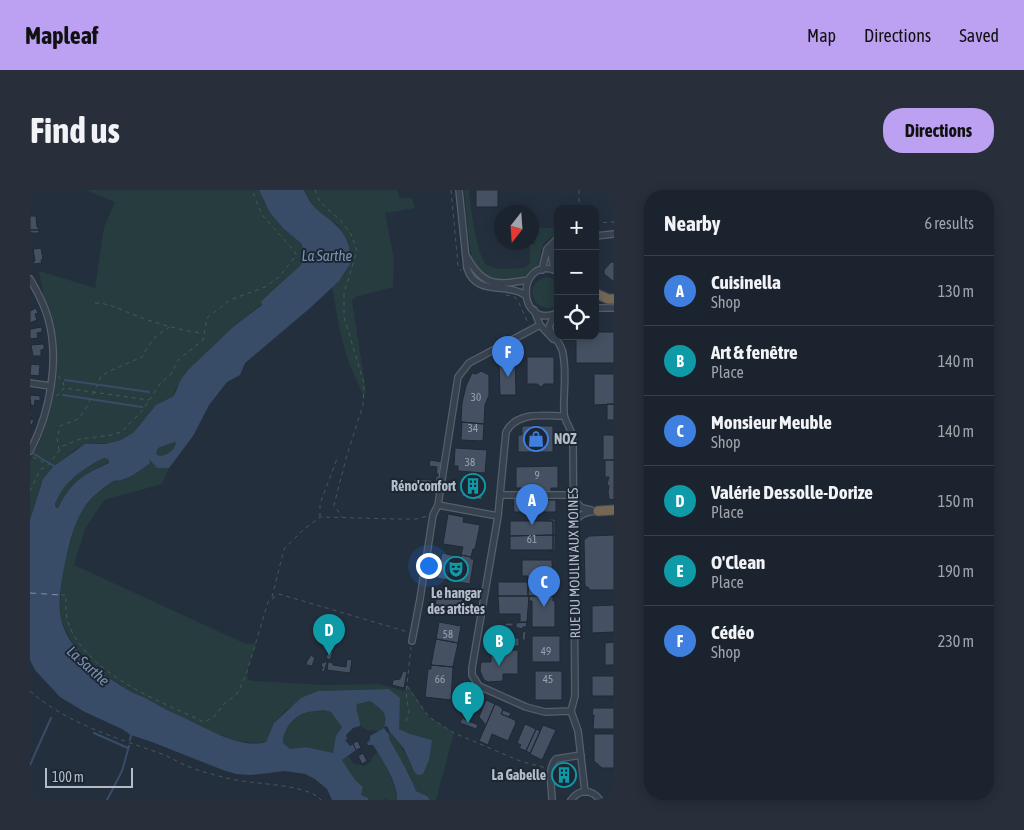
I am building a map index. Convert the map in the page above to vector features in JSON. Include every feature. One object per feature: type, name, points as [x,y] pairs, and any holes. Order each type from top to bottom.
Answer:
[{"type":"highway","points":[[599,295],[608,299],[614,299]]},
{"type":"highway","points":[[598,511],[614,510]]},
{"type":"street","points":[[459,190],[468,272],[476,282],[491,288],[515,289],[525,295]]},
{"type":"street","points":[[599,236],[614,234]]},
{"type":"street","points":[[542,270],[547,249],[554,242]]},
{"type":"street","points":[[554,249],[551,253],[554,263]]},
{"type":"street","points":[[466,255],[476,273],[488,280],[501,282],[528,280]]},
{"type":"street","points":[[554,270],[542,270],[535,273],[528,280],[525,295],[540,325],[560,345]]},
{"type":"street","points":[[30,279],[39,295],[48,319],[52,350],[52,376],[49,397],[42,426],[30,451]]},
{"type":"street","points":[[599,308],[614,308]]},
{"type":"street","points":[[534,310],[547,315],[554,314]]},
{"type":"street","name":"RUE DU MOULIN AUX MOINES","points":[[554,318],[549,327],[554,335]]},
{"type":"street","points":[[412,641],[433,515],[438,504],[458,377],[468,363],[540,325]]},
{"type":"street","name":"RUE DU MOULIN AUX MOINES","points":[[557,340],[564,355],[564,416],[572,433],[575,696],[571,711],[578,727],[585,792]]},
{"type":"street","points":[[30,383],[50,386]]},
{"type":"street","points":[[564,416],[519,418],[509,426],[506,432],[498,516],[472,675],[479,686],[526,707],[545,712],[571,711]]},
{"type":"street","points":[[500,496],[573,497],[584,509],[598,511]]},
{"type":"street","points":[[438,504],[498,516]]},
{"type":"street","points":[[574,526],[577,519],[582,515],[598,511]]},
{"type":"street","points":[[552,800],[551,769],[556,759],[581,755]]},
{"type":"street","points":[[571,800],[576,794],[585,792],[592,793],[600,800]]},
{"type":"path","points":[[30,491],[40,470],[48,464],[63,446],[80,438],[112,435],[121,432],[142,410],[160,384],[171,374],[178,360],[203,340],[207,318],[230,300],[265,287],[279,276],[294,258],[296,252],[262,216],[252,190]]},
{"type":"path","points":[[315,190],[320,202],[341,221],[351,234],[357,251],[344,293],[344,318],[364,383],[363,405],[334,505],[342,517]]},
{"type":"path","points":[[579,190],[579,205]]},
{"type":"path","points":[[599,223],[614,222],[614,224]]},
{"type":"path","points":[[95,304],[104,303],[138,317],[188,332],[203,333]]},
{"type":"path","points":[[59,451],[57,439],[60,426],[80,418],[90,396],[97,388],[101,376],[142,357],[148,345],[171,326]]},
{"type":"path","points":[[49,397],[58,396],[64,388],[60,377],[52,376]]},
{"type":"path","points":[[64,388],[149,400]]},
{"type":"path","points":[[30,456],[48,464]]},
{"type":"path","points":[[320,517],[320,504],[338,456]]},
{"type":"path","points":[[272,598],[284,549],[303,530],[320,517],[409,519],[433,515]]},
{"type":"path","points":[[61,595],[66,595],[66,609],[73,634],[95,661],[135,688],[204,722],[214,718],[224,704],[236,695],[252,658],[268,602],[279,594],[414,633]]},
{"type":"path","points":[[406,721],[409,712],[406,699],[412,641]]},
{"type":"path","points":[[407,686],[429,716],[454,733],[520,760],[551,769],[582,771]]},
{"type":"path","points":[[30,691],[45,704],[70,718],[115,738],[161,754],[186,766],[250,783],[302,789],[317,795],[321,800]]},
{"type":"green space","points":[[86,190],[259,190],[270,213],[284,229],[302,244],[304,253],[301,265],[271,292],[262,304],[233,327],[188,370],[175,390],[174,396],[156,405],[134,432],[121,440],[77,448],[54,466],[41,484],[30,520],[30,460],[42,437],[57,374],[57,344],[44,299],[39,271],[95,288],[104,227],[115,202]]},
{"type":"green space","points":[[304,190],[397,190],[400,198],[412,198],[415,208],[385,213],[394,259],[393,287],[356,297],[352,300],[366,391],[364,399],[345,350],[332,287],[346,272],[351,263],[348,242],[338,225],[317,211]]},
{"type":"green space","points":[[464,190],[469,190],[480,253],[487,265],[501,269],[525,268],[530,263],[530,250],[539,250],[539,228],[554,228],[554,236],[545,242],[534,271],[524,277],[506,279],[487,276],[480,271],[473,259]]},
{"type":"green space","points":[[548,277],[554,279],[554,306],[550,308],[537,304],[534,298],[532,292],[539,280]]},
{"type":"green space","points":[[176,443],[175,446],[170,452],[160,456],[156,454],[158,448]]},
{"type":"green space","points":[[105,458],[109,462],[91,471],[73,485],[58,508],[56,508],[55,504],[58,497],[71,480],[87,467]]},
{"type":"green space","points":[[149,459],[157,468],[169,468],[162,484],[104,500],[85,529],[74,565],[246,644],[256,643],[247,672],[248,679],[252,681],[325,685],[378,684],[405,691],[408,686],[429,717],[454,733],[436,800],[430,800],[427,796],[416,791],[408,772],[395,752],[387,731],[398,742],[412,767],[432,740],[399,729],[387,689],[318,691],[286,710],[274,723],[266,742],[255,743],[234,740],[205,729],[132,693],[86,661],[73,644],[61,620],[59,610],[62,577],[76,523],[91,499],[113,481],[123,480],[142,470]]},
{"type":"green space","points":[[364,701],[370,701],[385,712],[386,723],[379,731],[367,730],[359,725],[356,706]]},
{"type":"green space","points":[[324,710],[331,712],[342,726],[333,753],[306,747],[290,749],[283,743],[287,728],[294,719],[308,712]]},
{"type":"green space","points":[[378,752],[393,783],[397,800],[387,800],[385,798],[384,800],[368,800],[368,798],[361,795],[363,787],[355,780],[342,760],[348,756],[354,764],[364,766],[371,762],[372,757]]},
{"type":"water","name":"La Sarthe","points":[[259,190],[304,190],[310,201],[339,228],[345,237],[351,263],[339,281],[245,363],[240,375],[227,382],[209,405],[193,436],[169,468],[157,468],[149,459],[150,463],[140,471],[125,479],[113,481],[90,500],[80,514],[69,546],[61,583],[61,619],[65,631],[80,653],[111,679],[133,693],[210,731],[245,743],[256,744],[266,742],[274,723],[301,698],[318,691],[389,689],[400,698],[399,729],[432,740],[429,760],[423,774],[418,775],[415,773],[404,749],[391,734],[387,726],[384,727],[385,715],[378,706],[370,701],[357,704],[360,726],[353,728],[346,735],[347,739],[345,740],[350,746],[354,744],[356,750],[342,760],[355,780],[363,787],[361,795],[368,798],[368,800],[332,800],[327,789],[315,779],[305,774],[285,771],[251,775],[236,774],[131,735],[60,697],[35,670],[30,660],[30,520],[43,479],[54,466],[85,444],[106,444],[121,440],[134,432],[156,405],[174,396],[180,381],[188,370],[233,327],[262,305],[261,302],[301,265],[304,253],[302,244],[284,229],[270,213]],"holes":[[[176,443],[175,446],[170,452],[160,456],[156,454],[158,448]],[[105,458],[109,460],[109,463],[91,472],[73,485],[58,508],[56,508],[55,504],[62,490],[87,467]],[[324,710],[331,712],[342,727],[336,736],[333,753],[306,747],[290,749],[283,743],[283,738],[290,723],[298,716]]]},
{"type":"water","points":[[384,728],[416,791],[427,796],[430,800],[397,800],[395,787],[389,772],[373,745],[368,745],[367,743],[370,740],[370,736]]},
{"type":"building","points":[[476,190],[498,190],[498,205],[494,205],[494,207],[476,207]]},
{"type":"building","points":[[30,216],[36,216],[39,230],[30,230]]},
{"type":"building","points":[[30,230],[39,230],[39,233],[30,233]]},
{"type":"building","points":[[41,248],[42,263],[34,264],[33,249]]},
{"type":"building","points":[[611,262],[614,262],[614,282],[604,274],[604,270]]},
{"type":"building","points":[[36,308],[38,313],[35,314],[37,320],[30,323],[30,311]]},
{"type":"building","points":[[42,327],[42,332],[37,333],[38,338],[30,339],[30,329]]},
{"type":"building","points":[[599,332],[614,332],[614,363],[576,363],[576,340],[599,340]]},
{"type":"building","points":[[44,344],[41,356],[33,356],[31,345]]},
{"type":"building","points":[[527,357],[554,357],[554,384],[544,384],[541,387],[537,384],[527,384]]},
{"type":"building","points":[[499,359],[515,359],[516,395],[500,395]]},
{"type":"building","points":[[31,364],[40,365],[39,376],[30,375]]},
{"type":"building","points":[[481,371],[489,375],[489,395],[485,405],[484,424],[462,422],[462,403],[466,386],[472,373],[476,374]]},
{"type":"building","points":[[594,374],[614,374],[614,404],[594,405]]},
{"type":"building","points":[[30,395],[40,396],[40,401],[35,400],[34,406],[31,405],[31,407]]},
{"type":"building","points":[[607,404],[614,404],[614,420],[607,420]]},
{"type":"building","points":[[30,419],[34,420],[32,425],[30,424]]},
{"type":"building","points":[[462,422],[484,424],[483,441],[461,440]]},
{"type":"building","name":"NOZ","points":[[522,426],[553,426],[553,452],[518,452],[518,435],[522,435]]},
{"type":"building","points":[[603,435],[614,435],[614,460],[603,460]]},
{"type":"building","points":[[455,448],[487,450],[485,473],[458,471],[458,466],[454,466]]},
{"type":"building","points":[[430,460],[442,462],[440,474],[436,474],[437,467],[429,466]]},
{"type":"building","points":[[605,460],[614,460],[614,500],[609,499],[609,486],[607,484],[609,477],[605,477]]},
{"type":"building","points":[[558,466],[558,488],[551,488],[551,492],[523,492],[523,488],[516,488],[516,467]]},
{"type":"building","points":[[436,476],[440,477],[438,490],[434,489]]},
{"type":"building","name":"Réno'confort","points":[[463,478],[483,482],[482,500],[462,496]]},
{"type":"building","points":[[414,479],[432,480],[431,493],[425,493],[426,486],[421,486],[421,490],[413,489]]},
{"type":"building","points":[[513,497],[531,497],[532,500],[556,500],[556,512],[514,512]]},
{"type":"building","points":[[448,514],[464,517],[463,522],[480,525],[475,549],[473,549],[471,557],[461,555],[463,547],[443,544]]},
{"type":"building","points":[[549,519],[555,519],[555,535],[553,535],[553,521],[549,521]]},
{"type":"building","points":[[510,521],[553,521],[553,535],[510,536]]},
{"type":"building","points":[[553,535],[553,550],[510,550],[510,536]]},
{"type":"building","points":[[553,535],[555,535],[555,551],[549,551],[553,550]]},
{"type":"building","points":[[614,535],[614,590],[589,590],[585,586],[584,540],[589,536]]},
{"type":"building","name":"Le hangar des artistes","points":[[442,553],[461,557],[461,555],[474,559],[470,584],[437,578]]},
{"type":"building","points":[[522,560],[552,560],[553,596],[528,596],[528,576],[522,576]]},
{"type":"building","points":[[498,582],[528,582],[528,596],[498,596]]},
{"type":"building","points":[[437,594],[463,598],[460,616],[434,612]]},
{"type":"building","points":[[498,596],[529,596],[527,622],[520,622],[520,614],[499,614]]},
{"type":"building","points":[[529,596],[553,596],[553,601],[555,601],[555,627],[532,627],[532,601],[529,601]]},
{"type":"building","points":[[614,605],[614,632],[592,633],[592,606]]},
{"type":"building","points":[[439,622],[461,626],[458,643],[436,639]]},
{"type":"building","points":[[527,622],[526,627],[522,629],[516,627],[516,623]]},
{"type":"building","points":[[505,623],[513,623],[513,626],[505,626]]},
{"type":"building","points":[[523,631],[526,632],[525,641],[522,639]]},
{"type":"building","points":[[505,632],[513,632],[513,636],[505,636]]},
{"type":"building","points":[[532,636],[560,636],[560,662],[532,662]]},
{"type":"building","points":[[493,637],[499,639],[502,646],[488,646]]},
{"type":"building","points":[[513,638],[519,638],[519,646],[510,646]]},
{"type":"building","points":[[436,639],[458,643],[453,667],[431,665]]},
{"type":"building","points":[[614,642],[614,665],[605,665],[605,643]]},
{"type":"building","points":[[329,650],[333,652],[330,660],[326,658]]},
{"type":"building","points":[[491,650],[518,650],[518,674],[503,674],[503,681],[488,682],[484,680],[480,671],[481,662],[491,662]]},
{"type":"building","points":[[311,655],[315,658],[312,666],[306,665],[307,661]]},
{"type":"building","points":[[347,659],[352,660],[350,673],[327,670],[328,662],[333,663],[333,665],[346,667]]},
{"type":"building","points":[[325,661],[327,662],[324,672],[321,671],[323,667],[321,667],[322,662],[324,663]]},
{"type":"building","points":[[431,665],[453,667],[451,700],[425,697],[428,669],[431,669]]},
{"type":"building","points":[[403,671],[407,672],[404,688],[392,685],[393,680],[400,679]]},
{"type":"building","points":[[535,671],[562,671],[562,700],[535,700]]},
{"type":"building","points":[[592,676],[614,676],[614,696],[592,696]]},
{"type":"building","points":[[486,700],[495,704],[486,725],[479,717]]},
{"type":"building","points":[[495,704],[503,710],[501,714],[515,720],[516,723],[508,741],[492,734],[488,745],[479,741]]},
{"type":"building","points":[[593,708],[614,708],[614,729],[593,729]]},
{"type":"building","points":[[503,710],[511,713],[509,717],[501,714]]},
{"type":"building","points":[[462,718],[478,725],[476,729],[460,723]]},
{"type":"building","points":[[525,724],[536,729],[526,751],[519,748],[521,745],[517,743]]},
{"type":"building","points":[[543,725],[556,730],[542,760],[530,754]]},
{"type":"building","points":[[536,729],[540,731],[530,753],[526,751]]},
{"type":"building","points":[[594,734],[614,734],[614,768],[602,768],[594,761]]},
{"type":"building","points":[[358,741],[361,748],[356,750],[353,743]]},
{"type":"building","points":[[363,753],[367,761],[362,764],[358,756]]},
{"type":"waterway","points":[[65,380],[149,392]]},
{"type":"waterway","points":[[63,395],[142,407]]},
{"type":"waterway","points":[[34,454],[54,466]]},
{"type":"waterway","points":[[30,765],[51,718]]},
{"type":"waterway","points":[[94,733],[128,748]]},
{"type":"waterway","points":[[130,740],[131,735]]},
{"type":"waterway","points":[[107,800],[122,771],[129,746]]},
{"type":"ferry route","points":[[30,593],[61,595]]},
{"type":"place","name":"Cédéo","points":[[508,377]]},
{"type":"place","name":"NOZ","points":[[536,439]]},
{"type":"place","name":"Réno'confort","points":[[473,486]]},
{"type":"place","name":"Cuisinella","points":[[532,525]]},
{"type":"place","name":"Le hangar des artistes","points":[[456,569]]},
{"type":"place","name":"Monsieur Meuble","points":[[544,607]]},
{"type":"place","name":"Valérie Dessolle-Dorize","points":[[329,655]]},
{"type":"place","name":"Art & fenêtre","points":[[499,666]]},
{"type":"place","name":"O'Clean","points":[[468,723]]},
{"type":"place","name":"La Gabelle","points":[[564,775]]}]
